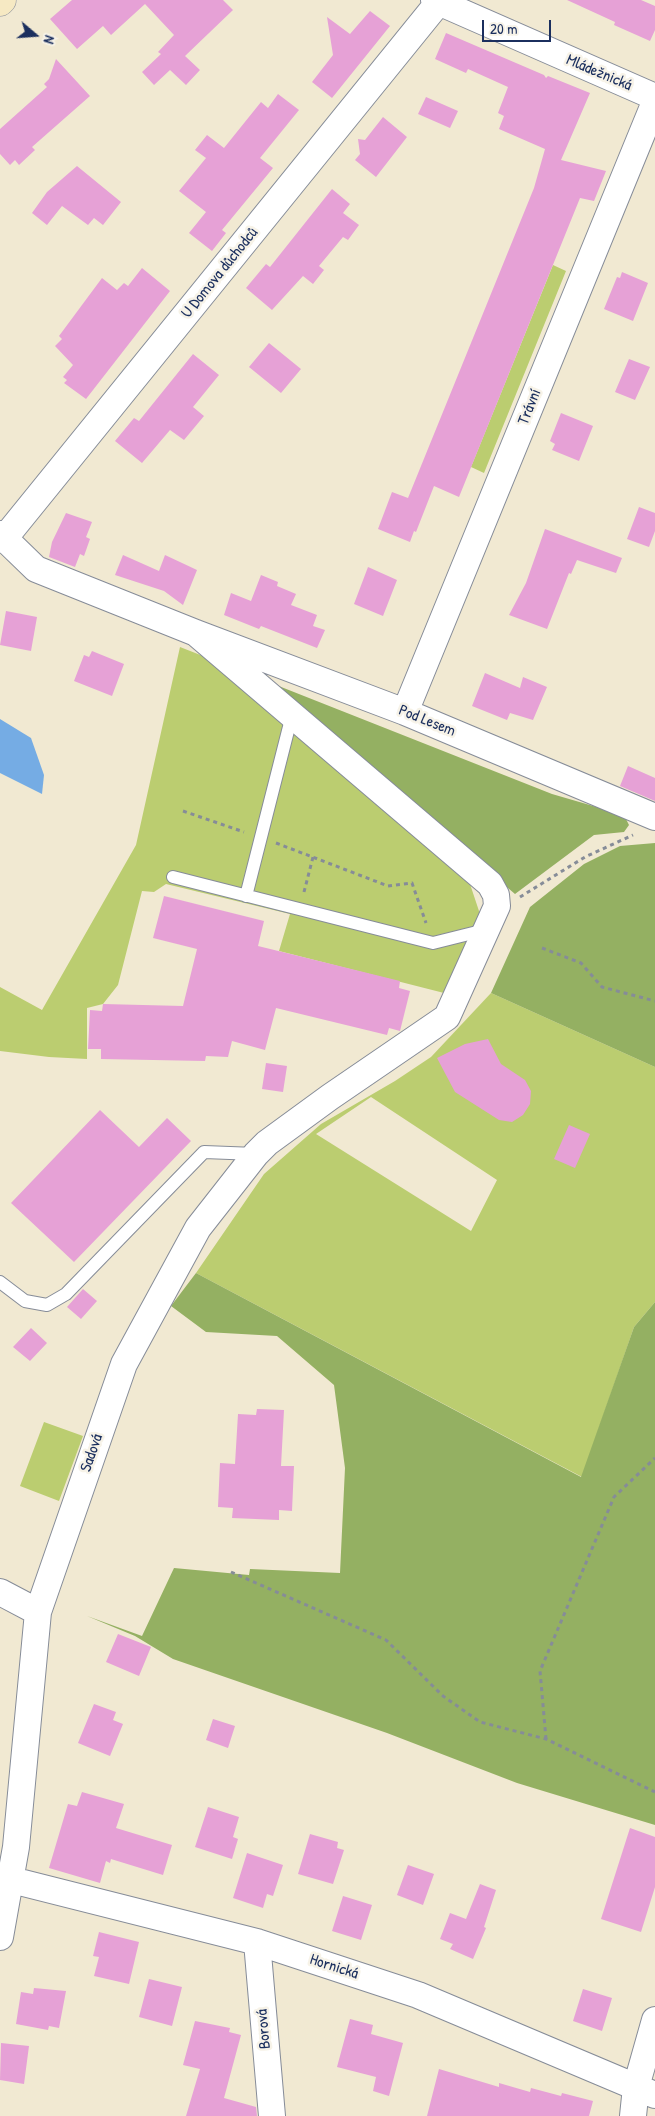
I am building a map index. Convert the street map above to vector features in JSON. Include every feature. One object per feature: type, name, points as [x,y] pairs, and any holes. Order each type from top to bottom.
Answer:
[{"type":"street","name":"Mládežnická","points":[[436,1],[655,97]]},
{"type":"street","name":"U Domova důchodců","points":[[1,538],[436,1]]},
{"type":"street","name":"Trávní","points":[[405,712],[655,102]]},
{"type":"street","name":"Pod Lesem","points":[[1,538],[36,569],[196,633],[405,712],[647,825]]},
{"type":"street","name":"Pod Lesem","points":[[196,633],[490,884],[496,895],[492,918]]},
{"type":"street","name":"Sadová","points":[[0,1937],[38,1612],[124,1364],[198,1228],[256,1154],[330,1098],[447,1018],[492,918]]},
{"type":"street","points":[[0,1592],[38,1612]]},
{"type":"street","name":"Hornická","points":[[6,1878],[257,1942],[418,1995],[646,2091]]},
{"type":"street","name":"Borová","points":[[257,1942],[272,2116]]},
{"type":"street","points":[[633,2116],[646,2091],[655,2020]]},
{"type":"lane","points":[[246,896],[292,716]]},
{"type":"lane","points":[[173,877],[433,943],[492,918]]},
{"type":"lane","points":[[0,1282],[25,1301],[47,1305],[66,1294],[204,1152],[256,1154]]},
{"type":"path","points":[[183,811],[261,837],[388,886],[412,883],[433,943]]},
{"type":"path","points":[[492,918],[516,900],[585,857],[647,825]]},
{"type":"path","points":[[299,909],[313,857]]},
{"type":"path","points":[[542,948],[581,963],[602,987],[655,1002]]},
{"type":"path","points":[[546,1739],[540,1671],[614,1497],[655,1458]]},
{"type":"path","points":[[232,1572],[386,1640],[443,1696],[480,1722],[546,1739],[655,1792]]},
{"type":"green space","points":[[553,265],[566,271],[484,473],[471,467]]},
{"type":"green space","points":[[180,647],[208,658],[469,881],[484,926],[448,994],[279,951],[290,914],[166,884],[154,892],[142,891],[118,985],[103,1004],[87,1008],[87,1059],[0,1051],[0,987],[42,1010],[136,845]]},
{"type":"green space","points":[[266,681],[552,794],[624,815],[629,825],[624,832],[594,835],[515,894]]},
{"type":"green space","points":[[655,843],[655,1067],[491,993],[530,907],[584,864],[620,846]]},
{"type":"green space","points":[[491,993],[655,1067],[655,1302],[634,1327],[582,1477],[196,1273],[264,1174],[321,1124],[395,1081],[431,1057]],"holes":[[[371,1097],[497,1180],[471,1231],[316,1134]]]},
{"type":"green space","points":[[196,1273],[581,1477],[634,1327],[655,1302],[655,1825],[517,1783],[387,1733],[173,1659],[135,1636],[87,1616],[142,1636],[174,1568],[249,1575],[250,1569],[340,1573],[345,1468],[334,1385],[277,1336],[206,1332],[171,1306]]},
{"type":"green space","points":[[44,1422],[83,1436],[59,1501],[20,1486]]},
{"type":"water","points":[[0,719],[31,738],[44,775],[42,794],[0,773]]},
{"type":"building","points":[[72,0],[223,0],[233,10],[185,56],[200,70],[186,85],[170,70],[154,85],[142,72],[161,54],[158,52],[174,35],[145,4],[111,35],[103,26],[77,49],[50,19]]},
{"type":"building","points":[[567,0],[641,0],[655,6],[655,30],[650,41],[614,25],[615,22]]},
{"type":"building","points":[[370,11],[390,26],[332,98],[312,82],[333,55],[327,17],[350,34]]},
{"type":"building","points":[[446,33],[544,75],[546,78],[548,76],[590,93],[561,160],[606,171],[594,201],[580,198],[459,497],[434,486],[416,532],[414,531],[410,542],[378,529],[392,492],[408,498],[534,188],[545,149],[499,129],[504,116],[498,113],[508,87],[468,69],[466,73],[435,59]]},
{"type":"building","points":[[56,59],[90,96],[32,147],[35,150],[19,165],[15,160],[10,165],[0,154],[0,129],[47,87],[44,84],[49,79]]},
{"type":"building","points":[[278,94],[299,110],[260,158],[273,168],[222,230],[226,233],[212,251],[189,233],[206,212],[179,191],[206,158],[195,150],[207,135],[224,148],[261,102],[268,108]]},
{"type":"building","points":[[426,97],[458,111],[450,128],[418,114]]},
{"type":"building","points":[[383,117],[407,137],[376,177],[355,160],[360,154],[358,139],[365,140]]},
{"type":"building","points":[[77,166],[121,202],[103,225],[94,218],[88,225],[62,206],[47,225],[32,213],[47,192]]},
{"type":"building","points":[[332,189],[350,204],[343,213],[359,225],[348,240],[343,237],[319,266],[324,270],[313,284],[303,276],[272,310],[246,288],[266,264],[270,267]]},
{"type":"building","points":[[142,268],[170,291],[86,399],[64,383],[67,380],[63,377],[73,365],[55,346],[62,339],[59,336],[102,278],[117,290],[124,283],[128,286]]},
{"type":"building","points":[[622,272],[648,283],[633,321],[604,309],[617,277],[620,278]]},
{"type":"building","points":[[269,343],[301,369],[281,393],[249,367]]},
{"type":"building","points":[[193,354],[219,375],[193,407],[204,416],[184,440],[170,430],[142,463],[115,441],[134,418],[139,421]]},
{"type":"building","points":[[629,359],[650,367],[635,400],[615,392]]},
{"type":"building","points":[[561,413],[593,426],[579,461],[552,450],[555,444],[550,441]]},
{"type":"building","points":[[639,507],[655,513],[655,531],[649,547],[627,539]]},
{"type":"building","points":[[66,513],[92,522],[86,537],[90,539],[84,556],[80,554],[75,567],[49,557],[52,542]]},
{"type":"building","points":[[545,529],[622,558],[616,573],[577,560],[571,574],[569,573],[547,629],[509,615],[526,583]]},
{"type":"building","points":[[123,555],[159,571],[165,555],[197,570],[183,605],[164,591],[115,575]]},
{"type":"building","points":[[368,567],[397,580],[383,616],[354,604]]},
{"type":"building","points":[[261,575],[278,582],[277,586],[296,594],[291,605],[317,615],[313,626],[325,630],[317,648],[261,626],[259,629],[224,615],[231,593],[251,601]]},
{"type":"building","points":[[6,611],[37,617],[31,651],[0,645]]},
{"type":"building","points":[[92,651],[124,664],[112,696],[74,681],[84,655],[89,657]]},
{"type":"building","points":[[485,673],[520,688],[523,677],[547,687],[533,720],[510,713],[507,720],[472,706]]},
{"type":"building","points":[[628,766],[655,778],[655,801],[620,786]]},
{"type":"building","points":[[164,896],[264,921],[258,946],[400,981],[399,988],[410,991],[400,1031],[389,1028],[387,1035],[276,1008],[265,1050],[232,1041],[228,1057],[206,1056],[205,1061],[101,1059],[101,1049],[88,1049],[90,1010],[102,1011],[103,1004],[183,1006],[197,949],[153,938]]},
{"type":"building","points":[[488,1039],[501,1064],[525,1080],[531,1091],[530,1104],[523,1115],[512,1122],[499,1120],[455,1092],[437,1058],[465,1044]]},
{"type":"building","points":[[266,1063],[287,1066],[283,1092],[262,1089]]},
{"type":"building","points":[[100,1110],[139,1147],[167,1118],[191,1141],[74,1262],[11,1203]]},
{"type":"building","points":[[569,1125],[590,1134],[575,1168],[554,1159]]},
{"type":"building","points":[[83,1289],[97,1301],[81,1319],[67,1307]]},
{"type":"building","points":[[31,1328],[47,1343],[30,1361],[13,1347]]},
{"type":"building","points":[[257,1409],[284,1410],[281,1466],[294,1466],[292,1511],[279,1510],[279,1520],[232,1518],[233,1508],[218,1507],[220,1463],[235,1464],[238,1414],[256,1415]]},
{"type":"building","points":[[118,1634],[151,1647],[139,1676],[106,1662]]},
{"type":"building","points":[[94,1704],[116,1712],[113,1720],[123,1724],[110,1756],[78,1743]]},
{"type":"building","points":[[213,1719],[235,1726],[228,1748],[206,1740]]},
{"type":"building","points":[[82,1792],[124,1804],[116,1828],[172,1845],[163,1875],[111,1859],[110,1863],[106,1861],[100,1883],[49,1868],[68,1804],[77,1806]]},
{"type":"building","points":[[208,1807],[239,1817],[233,1837],[238,1839],[232,1859],[195,1847]]},
{"type":"building","points":[[630,1828],[655,1837],[655,1887],[641,1932],[601,1919]]},
{"type":"building","points":[[310,1834],[338,1842],[337,1848],[344,1850],[333,1884],[298,1874]]},
{"type":"building","points":[[247,1853],[283,1865],[273,1896],[267,1894],[263,1908],[233,1898]]},
{"type":"building","points":[[408,1865],[434,1874],[423,1905],[397,1895]]},
{"type":"building","points":[[480,1884],[496,1890],[484,1927],[486,1928],[473,1959],[450,1949],[453,1944],[440,1939],[450,1913],[466,1919]]},
{"type":"building","points":[[343,1896],[372,1905],[361,1940],[332,1931]]},
{"type":"building","points":[[99,1932],[139,1942],[129,1984],[94,1976],[99,1957],[93,1956]]},
{"type":"building","points":[[149,1979],[182,1987],[172,2026],[139,2017]]},
{"type":"building","points":[[34,1988],[66,1991],[59,2028],[49,2026],[48,2030],[16,2024],[21,1992],[33,1994]]},
{"type":"building","points":[[583,1989],[612,1998],[602,2031],[573,2021]]},
{"type":"building","points":[[350,2019],[373,2025],[371,2034],[403,2043],[389,2096],[373,2091],[376,2077],[337,2067]]},
{"type":"building","points":[[195,2021],[230,2028],[229,2032],[241,2035],[224,2098],[256,2107],[257,2116],[186,2116],[200,2069],[183,2065]]},
{"type":"building","points":[[1,2043],[29,2046],[24,2084],[0,2080]]},
{"type":"building","points":[[439,2069],[499,2087],[499,2083],[530,2092],[531,2088],[561,2096],[562,2093],[593,2101],[589,2116],[427,2116]]}]
